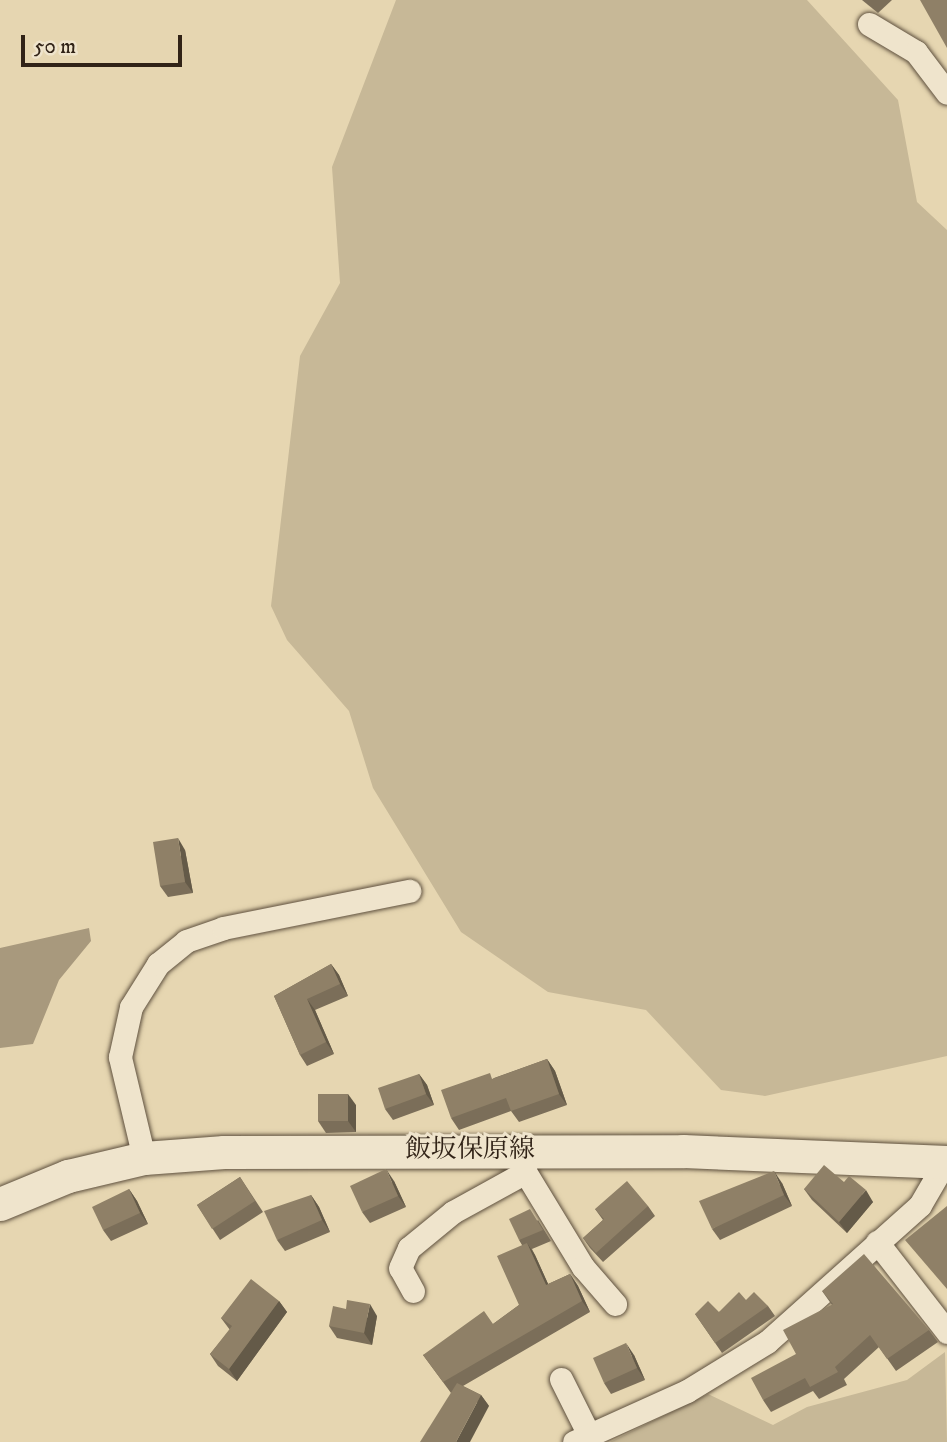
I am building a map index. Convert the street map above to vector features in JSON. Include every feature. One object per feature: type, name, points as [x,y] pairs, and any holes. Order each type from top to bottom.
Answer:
[{"type":"main road","name":"飯坂保原線","points":[[0,1204],[68,1177],[144,1158],[946,1162]]},
{"type":"street","points":[[869,24],[916,52],[947,93]]},
{"type":"street","points":[[144,1158],[120,1057],[131,1007],[158,964],[187,941],[223,928],[409,891]]},
{"type":"street","points":[[413,1291],[400,1268],[409,1248],[439,1222],[527,1160],[583,1267],[615,1304]]},
{"type":"street","points":[[561,1379],[581,1439],[742,1360],[920,1205],[946,1162]]},
{"type":"street","points":[[877,1242],[947,1332]]},
{"type":"shaded area","points":[[396,0],[807,0],[898,100],[917,202],[947,230],[947,1056],[765,1096],[721,1090],[646,1010],[548,992],[461,932],[373,788],[349,711],[287,640],[271,606],[300,356],[340,283],[332,167]]},
{"type":"shaded area","points":[[89,928],[91,941],[59,980],[33,1044],[0,1048],[0,948]]},
{"type":"shaded area","points":[[945,1352],[947,1442],[610,1442],[708,1394],[773,1425],[807,1407],[907,1380]]},
{"type":"building","points":[[920,0],[947,0],[947,48]]},
{"type":"building","points":[[178,838],[185,882],[160,886],[153,842]]},
{"type":"building","points":[[331,964],[340,984],[307,999],[326,1042],[300,1055],[274,996]]},
{"type":"building","points":[[547,1059],[559,1094],[511,1111],[506,1098],[451,1118],[441,1090],[490,1073],[492,1079]]},
{"type":"building","points":[[419,1074],[426,1094],[385,1109],[378,1088]]},
{"type":"building","points":[[318,1094],[348,1094],[348,1121],[318,1121]]},
{"type":"building","points":[[824,1165],[844,1182],[849,1176],[866,1190],[839,1222],[804,1189]]},
{"type":"building","points":[[386,1169],[398,1196],[362,1212],[350,1186]]},
{"type":"building","points":[[774,1171],[784,1195],[712,1229],[699,1201]]},
{"type":"building","points":[[240,1177],[255,1201],[212,1229],[197,1205]]},
{"type":"building","points":[[627,1181],[648,1206],[596,1253],[583,1238],[604,1219],[595,1209]]},
{"type":"building","points":[[129,1189],[140,1213],[103,1230],[92,1207]]},
{"type":"building","points":[[311,1195],[322,1220],[277,1240],[264,1211]]},
{"type":"building","points":[[947,1206],[947,1289],[905,1240]]},
{"type":"building","points":[[530,1209],[543,1230],[519,1240],[509,1219]]},
{"type":"building","points":[[527,1243],[546,1285],[570,1274],[582,1301],[443,1382],[423,1355],[484,1311],[493,1324],[519,1305],[497,1256]]},
{"type":"building","points":[[864,1254],[929,1330],[887,1359],[870,1335],[835,1367],[838,1372],[810,1387],[805,1378],[763,1400],[751,1378],[796,1354],[783,1330],[833,1304],[822,1291]]},
{"type":"building","points":[[251,1279],[279,1301],[229,1369],[210,1354],[232,1326],[221,1318]]},
{"type":"building","points":[[739,1292],[746,1300],[754,1292],[768,1306],[715,1343],[695,1314],[708,1301],[719,1312]]},
{"type":"building","points":[[347,1300],[370,1304],[364,1333],[329,1326],[333,1306],[346,1309]]},
{"type":"building","points":[[626,1343],[637,1368],[604,1383],[593,1358]]},
{"type":"building","points":[[457,1383],[481,1395],[456,1442],[420,1442]]}]
